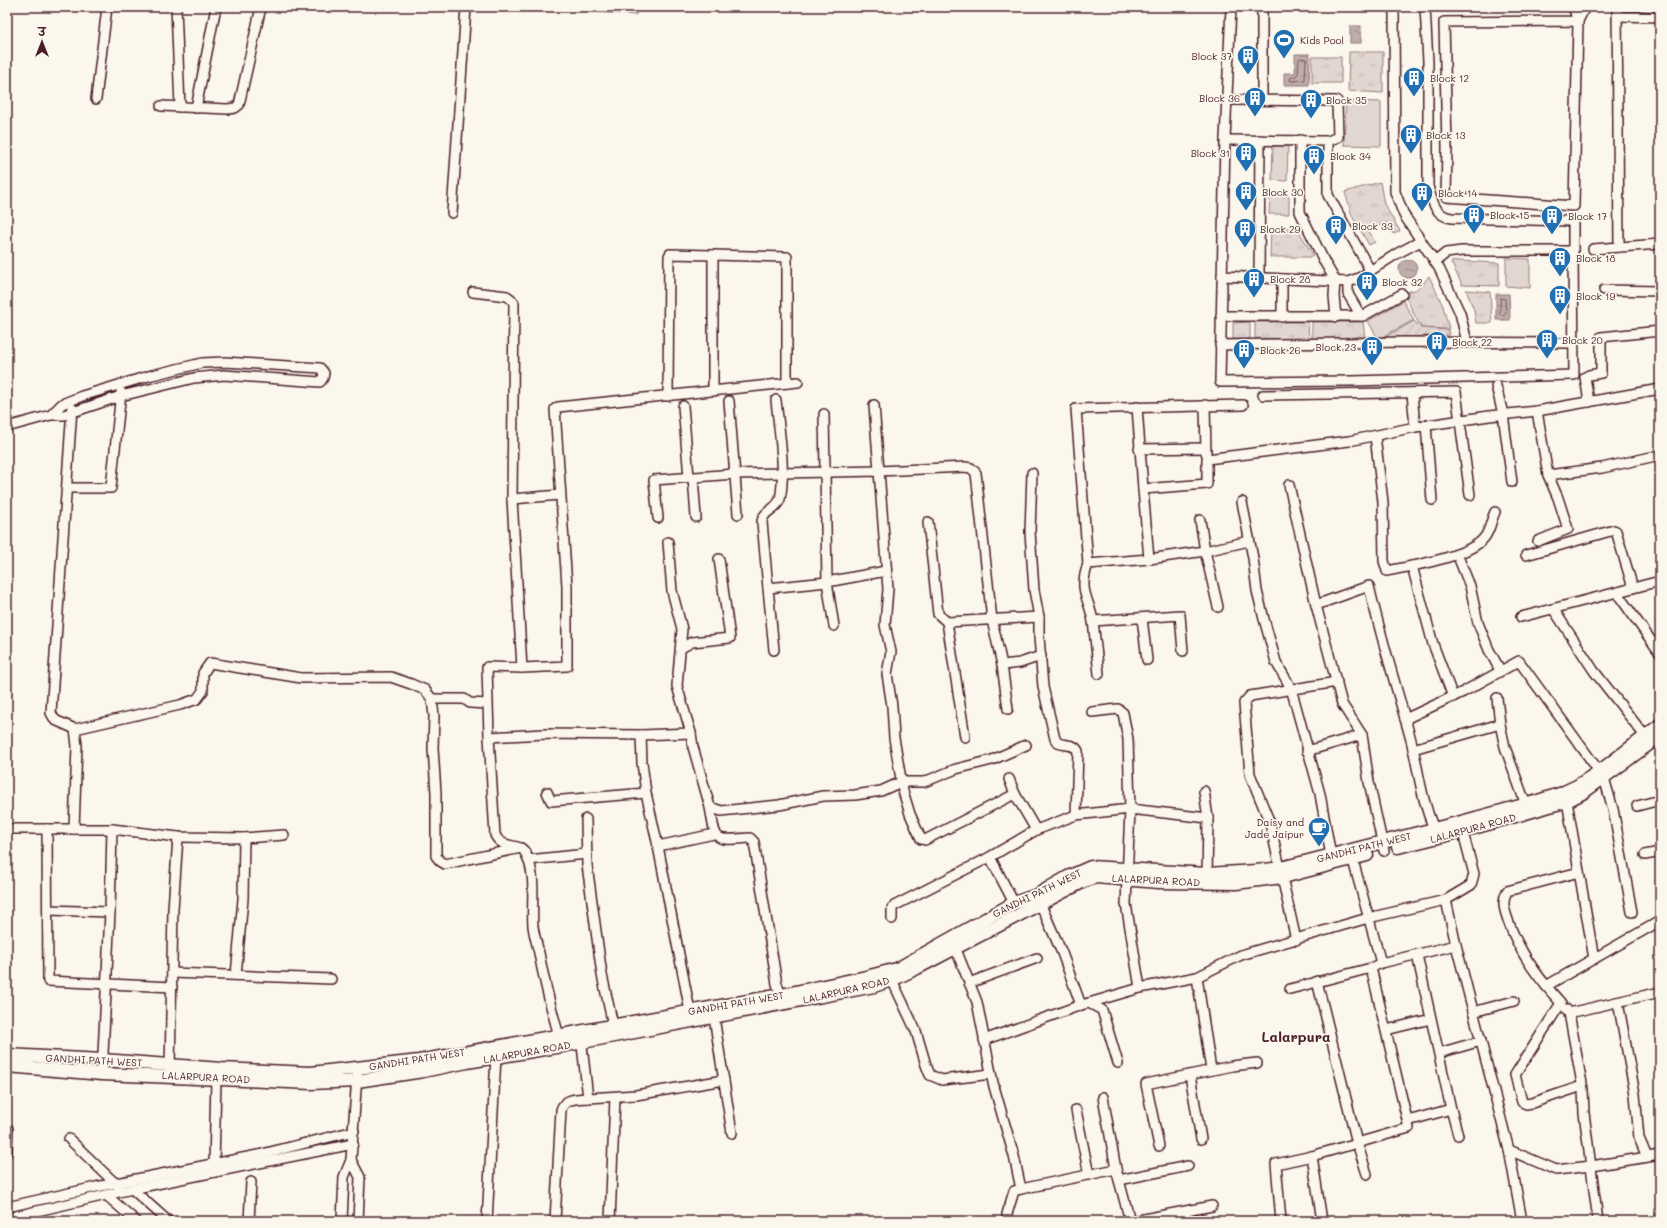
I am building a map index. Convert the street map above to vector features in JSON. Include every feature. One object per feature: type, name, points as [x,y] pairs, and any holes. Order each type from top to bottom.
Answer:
[{"type":"street","points":[[96,99],[107,7]]},
{"type":"street","points":[[176,7],[180,107]]},
{"type":"street","points":[[196,108],[216,7]]},
{"type":"street","points":[[161,106],[235,108],[239,105],[261,7]]},
{"type":"street","points":[[452,213],[466,7]]},
{"type":"street","points":[[1230,7],[1228,100],[1225,140],[1220,382],[1352,381],[1574,375],[1573,222],[1569,220],[1444,217],[1440,215],[1432,199],[1428,186],[1428,62],[1425,7]]},
{"type":"street","points":[[1262,7],[1262,99]]},
{"type":"street","points":[[1394,7],[1396,192],[1404,216],[1435,262],[1460,313],[1467,342]]},
{"type":"street","points":[[1573,7],[1578,21],[1574,206],[1446,197],[1447,147],[1444,22],[1578,21]]},
{"type":"street","points":[[1578,21],[1584,7]]},
{"type":"street","points":[[1619,247],[1617,11],[1660,17]]},
{"type":"street","points":[[1225,140],[1328,141],[1338,137],[1337,101],[1262,99],[1228,100]]},
{"type":"street","points":[[1259,278],[1260,140]]},
{"type":"street","points":[[1300,140],[1300,212],[1335,280],[1334,296],[1336,316]]},
{"type":"street","points":[[1328,141],[1328,195],[1370,270]]},
{"type":"street","points":[[1222,276],[1335,280],[1348,282],[1359,278],[1370,270],[1421,241]]},
{"type":"street","points":[[1593,249],[1660,244]]},
{"type":"street","points":[[1435,262],[1446,254],[1462,251],[1574,251]]},
{"type":"street","points":[[668,396],[670,254],[787,258],[787,383]]},
{"type":"street","points":[[713,255],[713,391]]},
{"type":"street","points":[[1282,279],[1282,316]]},
{"type":"street","points":[[1348,282],[1348,294],[1361,316]]},
{"type":"street","points":[[1604,290],[1660,291]]},
{"type":"street","points":[[473,292],[507,296],[514,303],[512,499],[522,668]]},
{"type":"street","points":[[1221,316],[1361,316],[1402,294]]},
{"type":"street","points":[[1589,402],[1586,377],[1601,373],[1601,337],[1660,331]]},
{"type":"street","points":[[1220,345],[1467,342],[1573,343]]},
{"type":"street","points":[[7,427],[51,415],[64,415],[121,396],[189,379],[224,375],[320,382],[324,373],[320,368],[225,362],[202,363],[152,375],[72,400],[62,404],[51,415]]},
{"type":"street","points":[[189,366],[189,379]]},
{"type":"street","points":[[152,375],[156,387]]},
{"type":"street","points":[[559,1036],[545,987],[533,927],[532,871],[526,853],[521,848],[504,845],[498,842],[495,835],[486,667],[522,668],[567,666],[567,586],[555,409],[558,407],[798,382]]},
{"type":"street","points":[[67,488],[111,488],[121,396],[120,385]]},
{"type":"street","points":[[1496,386],[1503,414],[1512,482]]},
{"type":"street","points":[[1207,459],[1375,436],[1426,425],[1503,414],[1537,411],[1660,389]]},
{"type":"street","points":[[1263,395],[1456,392],[1470,494]]},
{"type":"street","points":[[1412,393],[1415,427]]},
{"type":"street","points":[[72,400],[73,412],[51,713],[55,720],[75,729],[180,705],[197,699],[203,691],[203,673],[210,663],[301,678],[391,677],[425,690],[432,699],[434,716],[433,748],[436,793],[436,856],[445,864],[521,848]]},
{"type":"street","points":[[774,650],[762,522],[764,514],[778,505],[780,500],[782,472],[776,400]]},
{"type":"street","points":[[729,401],[738,514]]},
{"type":"street","points":[[874,405],[888,589],[884,625],[891,652],[887,674],[892,706],[894,738],[901,782],[910,814],[922,839],[925,840],[1015,794]]},
{"type":"street","points":[[1143,489],[1207,484],[1205,405]]},
{"type":"street","points":[[1099,674],[1097,645],[1093,621],[1085,595],[1083,578],[1088,564],[1076,409],[1243,405]]},
{"type":"street","points":[[682,406],[696,516]]},
{"type":"street","points":[[1137,407],[1139,449],[1149,559]]},
{"type":"street","points":[[1537,411],[1548,475],[1558,498],[1568,529],[1538,541]]},
{"type":"street","points":[[824,414],[827,582],[834,626]]},
{"type":"street","points":[[1426,425],[1432,500]]},
{"type":"street","points":[[1375,436],[1383,502],[1384,561],[1387,571],[1437,561],[1465,551],[1483,539],[1488,532],[1495,512]]},
{"type":"street","points":[[1139,449],[1205,448]]},
{"type":"street","points":[[1548,475],[1602,468],[1660,455]]},
{"type":"street","points":[[658,518],[654,480],[782,472],[879,471],[965,467],[974,470],[976,473],[992,620],[1002,665],[1008,709]]},
{"type":"street","points":[[1032,474],[1030,532],[1034,590],[1039,617],[1043,687],[1055,739],[1058,743],[1076,747],[1078,751],[1076,815]]},
{"type":"street","points":[[1289,485],[1316,605],[1342,704],[1362,735],[1369,782],[1383,847]]},
{"type":"street","points":[[512,499],[560,495]]},
{"type":"street","points":[[1242,502],[1257,592],[1276,662],[1291,688],[1320,794],[1331,856]]},
{"type":"street","points":[[1200,520],[1205,551],[1218,607]]},
{"type":"street","points":[[928,522],[938,614],[947,622],[965,736]]},
{"type":"street","points":[[1526,555],[1614,530],[1616,532],[1633,588]]},
{"type":"street","points":[[1088,564],[1149,559],[1205,551],[1249,541]]},
{"type":"street","points":[[668,542],[672,591],[682,629],[677,686],[691,732],[693,747],[710,807],[714,834]]},
{"type":"street","points":[[1457,554],[1470,586],[1478,623],[1489,650],[1500,670]]},
{"type":"street","points":[[681,648],[692,642],[730,638],[719,559]]},
{"type":"street","points":[[1412,566],[1433,644],[1453,697]]},
{"type":"street","points":[[768,588],[827,582],[886,571]]},
{"type":"street","points":[[1521,617],[1554,610],[1660,581]]},
{"type":"street","points":[[1316,605],[1368,586],[1413,749],[1426,810],[1434,829]]},
{"type":"street","points":[[1617,593],[1660,653]]},
{"type":"street","points":[[1554,610],[1594,671],[1645,736]]},
{"type":"street","points":[[1093,621],[1180,615],[1183,651]]},
{"type":"street","points":[[947,622],[1039,617]]},
{"type":"street","points":[[1142,618],[1147,660]]},
{"type":"street","points":[[1002,665],[1020,663],[1041,656]]},
{"type":"street","points":[[1405,719],[1453,697],[1519,661],[1602,774],[1612,809],[1632,912]]},
{"type":"street","points":[[1296,940],[1270,823],[1250,774],[1244,703],[1250,696],[1291,688],[1337,682]]},
{"type":"street","points":[[1497,698],[1500,724],[1505,747],[1526,805]]},
{"type":"street","points":[[432,699],[464,699],[470,703],[487,704]]},
{"type":"street","points":[[1092,712],[1118,709],[1123,712],[1128,739],[1130,809],[1126,904],[1140,988]]},
{"type":"street","points":[[1413,749],[1500,724]]},
{"type":"street","points":[[984,1040],[1085,1004],[1140,988],[1197,977],[1241,955],[1368,918],[1446,900],[1471,885],[1474,874],[1462,827],[1560,794],[1602,774],[1645,736],[1660,726]]},
{"type":"street","points":[[74,830],[77,746],[75,729]]},
{"type":"street","points":[[489,736],[544,734],[641,735],[691,732]]},
{"type":"street","points":[[641,735],[642,763],[646,793],[658,846],[690,1011]]},
{"type":"street","points":[[1308,751],[1362,735]]},
{"type":"street","name":"LALARPURA ROAD","points":[[1383,847],[1567,801],[1584,792],[1602,774],[1660,736]]},
{"type":"street","points":[[710,807],[721,811],[779,805],[824,796],[855,795],[881,791],[901,782],[924,782],[956,769],[992,760],[1026,745]]},
{"type":"street","points":[[1009,779],[1015,794],[1036,830]]},
{"type":"street","points":[[1204,791],[1208,818],[1207,878]]},
{"type":"street","points":[[547,792],[552,801],[646,793]]},
{"type":"street","points":[[1637,806],[1660,800]]},
{"type":"street","points":[[1567,801],[1594,959]]},
{"type":"street","points":[[892,919],[892,908],[894,906],[990,857],[1036,830],[1076,815],[1130,809],[1208,818]]},
{"type":"street","points":[[586,819],[587,854],[602,975],[613,1025]]},
{"type":"street","name":"GANDHI PATH WEST","points":[[7,1055],[103,1060],[170,1070],[357,1074],[419,1061],[559,1036],[581,1037],[613,1025],[690,1011],[783,999],[897,969],[953,944],[1014,903],[1037,894],[1068,877],[1091,867],[1128,874],[1207,878],[1256,871],[1282,873],[1331,856],[1352,855],[1383,847],[1434,829],[1462,827]]},
{"type":"street","points":[[7,829],[112,829],[178,837],[244,838],[284,835]]},
{"type":"street","points":[[47,829],[48,981],[172,987]]},
{"type":"street","points":[[102,1074],[110,912],[112,829]]},
{"type":"street","points":[[658,846],[714,834],[724,840],[750,838],[754,842],[777,984],[783,999]]},
{"type":"street","points":[[170,1070],[173,909],[178,837]]},
{"type":"street","points":[[236,975],[243,899],[244,838]]},
{"type":"street","points":[[1645,855],[1660,852]]},
{"type":"street","points":[[528,860],[587,854]]},
{"type":"street","points":[[1282,873],[1352,855],[1368,918],[1382,963]]},
{"type":"street","points":[[990,857],[1014,903]]},
{"type":"street","points":[[1579,872],[1507,891],[1503,904],[1516,941],[1535,973],[1569,1013],[1582,1086],[1598,1221]]},
{"type":"street","name":"LALARPURA ROAD","points":[[7,1066],[102,1074],[170,1070],[216,1078],[310,1083],[357,1074],[423,1071],[496,1057],[581,1037],[714,1017],[783,999],[874,986],[892,980],[953,944],[1084,881],[1096,877],[1128,874]]},
{"type":"street","points":[[1446,900],[1473,1012],[1510,1150],[1522,1221]]},
{"type":"street","points":[[1040,903],[1085,1004]]},
{"type":"street","points":[[48,910],[110,912]]},
{"type":"street","points":[[1546,986],[1660,921]]},
{"type":"street","points":[[953,944],[977,1002],[991,1074],[1014,1156],[1021,1189]]},
{"type":"street","points":[[1290,989],[1371,968],[1382,963],[1456,945]]},
{"type":"street","points":[[1417,955],[1458,1135]]},
{"type":"street","points":[[969,983],[1037,958]]},
{"type":"street","points":[[1281,1221],[1276,1164],[1312,1156],[1410,1128],[1371,968]]},
{"type":"street","points":[[172,973],[331,979]]},
{"type":"street","points":[[1197,977],[1211,1070]]},
{"type":"street","points":[[892,980],[916,1031],[930,1075],[942,1080],[991,1074]]},
{"type":"street","points":[[1318,981],[1357,1143],[1367,1174]]},
{"type":"street","points":[[1569,1013],[1660,992]]},
{"type":"street","points":[[1473,1012],[1514,1001]]},
{"type":"street","points":[[1618,1002],[1636,1094],[1639,1138],[1647,1157]]},
{"type":"street","points":[[1561,1003],[1515,1075],[1518,1090],[1522,1102],[1526,1104],[1582,1086]]},
{"type":"street","points":[[1085,1004],[1095,1005],[1102,1010],[1106,1017],[1118,1063]]},
{"type":"street","points":[[714,1017],[732,1133]]},
{"type":"street","points":[[1386,1030],[1432,1019]]},
{"type":"street","points":[[581,1037],[588,1098]]},
{"type":"street","points":[[1439,1053],[1481,1041]]},
{"type":"street","points":[[487,1221],[496,1057]]},
{"type":"street","points":[[1159,1146],[1146,1084],[1211,1070],[1257,1063]]},
{"type":"street","points":[[342,1221],[344,1177],[351,1160],[353,1144],[357,1074]]},
{"type":"street","points":[[1190,1075],[1201,1139]]},
{"type":"street","points":[[214,1172],[216,1078]]},
{"type":"street","points":[[555,1221],[562,1104],[566,1101],[588,1098],[615,1097],[724,1080]]},
{"type":"street","points":[[610,1221],[615,1097]]},
{"type":"street","points":[[1103,1097],[1116,1169],[1132,1221],[1169,1217],[1212,1206]]},
{"type":"street","points":[[1408,1121],[1451,1109]]},
{"type":"street","points":[[1076,1110],[1089,1175]]},
{"type":"street","points":[[7,1127],[7,1152]]},
{"type":"street","points":[[7,1207],[116,1183],[258,1155],[354,1131]]},
{"type":"street","points":[[69,1139],[116,1183],[128,1190],[168,1221]]},
{"type":"street","points":[[7,1218],[128,1190],[353,1144]]},
{"type":"street","points":[[1510,1150],[1556,1170],[1660,1155]]},
{"type":"street","points":[[1312,1156],[1322,1221]]},
{"type":"street","points":[[351,1160],[360,1176],[358,1221]]},
{"type":"street","points":[[1119,1180],[1188,1166]]},
{"type":"street","points":[[1007,1221],[1007,1214],[1014,1190],[1116,1169]]},
{"type":"street","points":[[249,1221],[251,1182]]},
{"type":"street","points":[[106,1195],[136,1221]]},
{"type":"street","points":[[47,1198],[50,1208]]},
{"type":"green space","points":[[597,7],[636,7],[636,15],[597,12]]},
{"type":"green space","points":[[1349,52],[1383,52],[1383,93],[1348,91]]},
{"type":"green space","points":[[1312,57],[1341,57],[1341,83],[1312,83]]},
{"type":"green space","points":[[1346,101],[1381,102],[1381,146],[1344,145]]},
{"type":"green space","points":[[1273,146],[1288,146],[1287,181],[1272,180]]},
{"type":"green space","points":[[1380,182],[1384,204],[1400,231],[1394,234],[1386,222],[1369,231],[1375,242],[1369,245],[1352,216],[1345,192]]},
{"type":"green space","points":[[1270,196],[1289,196],[1289,214],[1269,214]]},
{"type":"green space","points":[[1271,228],[1297,228],[1313,255],[1312,257],[1270,257]]},
{"type":"green space","points":[[1506,258],[1530,259],[1530,288],[1506,286]]},
{"type":"green space","points":[[1451,262],[1499,263],[1499,286],[1462,285]]},
{"type":"green space","points":[[1429,276],[1443,306],[1449,329],[1421,328],[1403,292],[1415,290]]},
{"type":"green space","points":[[1466,290],[1490,292],[1492,323],[1476,323],[1474,310]]},
{"type":"green space","points":[[1403,301],[1414,320],[1378,339],[1368,321]]},
{"type":"green space","points":[[1414,321],[1421,328],[1448,330],[1449,335],[1383,338]]},
{"type":"green space","points":[[1250,322],[1250,339],[1233,339],[1233,323]]},
{"type":"green space","points":[[1255,322],[1308,322],[1309,339],[1255,338]]},
{"type":"green space","points":[[1312,322],[1363,322],[1365,338],[1312,339]]},
{"type":"water","points":[[1350,26],[1361,26],[1361,43],[1350,43]]},
{"type":"water","points":[[1295,54],[1310,54],[1309,85],[1284,85],[1284,73],[1295,73]]},
{"type":"water","points":[[1404,260],[1412,260],[1417,265],[1415,276],[1412,278],[1404,278],[1399,273],[1399,265]]},
{"type":"water","points":[[1496,294],[1509,294],[1510,320],[1496,320]]},
{"type":"place","name":"Kids Pool","points":[[1284,60]]},
{"type":"place","name":"Block 37","points":[[1248,76]]},
{"type":"place","name":"Block 12","points":[[1414,98]]},
{"type":"place","name":"Block 36","points":[[1255,118]]},
{"type":"place","name":"Block 35","points":[[1311,120]]},
{"type":"place","name":"Block 13","points":[[1411,154]]},
{"type":"place","name":"Block 31","points":[[1246,172]]},
{"type":"place","name":"Block 34","points":[[1314,176]]},
{"type":"place","name":"Block 30","points":[[1246,212]]},
{"type":"place","name":"Block 14","points":[[1422,212]]},
{"type":"place","name":"Block 15","points":[[1474,234]]},
{"type":"place","name":"Block 17","points":[[1552,236]]},
{"type":"place","name":"Block 33","points":[[1336,246]]},
{"type":"place","name":"Block 29","points":[[1245,248]]},
{"type":"place","name":"Block 18","points":[[1560,278]]},
{"type":"place","name":"Block 28","points":[[1254,298]]},
{"type":"place","name":"Block 32","points":[[1367,302]]},
{"type":"place","name":"Block 19","points":[[1560,316]]},
{"type":"place","name":"Block 20","points":[[1547,360]]},
{"type":"place","name":"Block 22","points":[[1437,362]]},
{"type":"place","name":"Block 23","points":[[1372,366]]},
{"type":"place","name":"Block 26","points":[[1244,370]]},
{"type":"place","name":"Daisy and Jade Jaipur","points":[[1319,848]]},
{"type":"district","name":"Lalarpura","points":[[1296,1037]]}]
